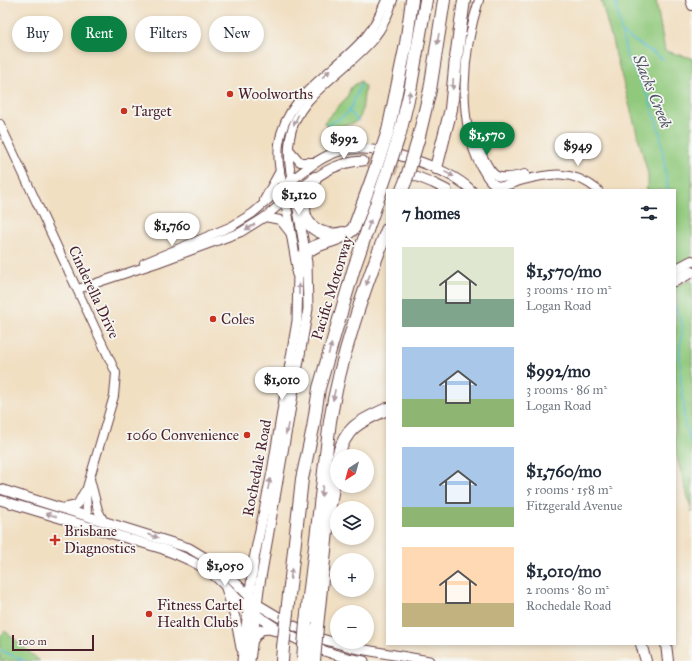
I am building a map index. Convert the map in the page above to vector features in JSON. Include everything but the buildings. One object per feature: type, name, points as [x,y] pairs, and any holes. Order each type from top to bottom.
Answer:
[{"type":"highway","points":[[298,273],[302,265],[302,257],[305,253],[310,249],[347,235],[354,228],[388,130],[406,44],[412,0]]},
{"type":"highway","name":"Pacific Motorway","points":[[282,661],[302,479],[313,428],[319,388],[354,268],[388,173],[400,133],[410,91],[426,0]]},
{"type":"highway","points":[[405,181],[418,140],[430,90],[444,0]]},
{"type":"highway","points":[[436,168],[451,109],[464,0]]},
{"type":"highway","points":[[315,178],[314,185],[307,195],[304,208],[306,219],[314,229],[324,233],[341,234],[350,227],[359,214]]},
{"type":"highway","points":[[300,224],[314,235],[330,241]]},
{"type":"highway","name":"Pacific Motorway","points":[[306,660],[306,622],[334,393],[356,315],[386,233]]},
{"type":"highway","points":[[341,449],[346,436],[354,427],[386,411]]},
{"type":"highway","points":[[306,660],[317,627],[333,493]]},
{"type":"main road","points":[[283,187],[317,162],[340,150],[363,148],[378,150],[436,168],[452,175],[470,189]]},
{"type":"main road","points":[[295,192],[330,168],[347,162],[363,161]]},
{"type":"main road","points":[[428,181],[436,168]]},
{"type":"main road","points":[[405,181],[428,181],[445,189]]},
{"type":"main road","name":"Rochedale Road","points":[[245,660],[252,640],[252,612],[249,598],[254,559],[272,472],[297,325],[298,273],[283,187]]},
{"type":"main road","name":"Rochedale Road","points":[[245,660],[252,612],[257,604],[306,325],[309,280],[295,192]]},
{"type":"main road","points":[[676,269],[692,261]]},
{"type":"main road","points":[[676,280],[692,272]]},
{"type":"main road","points":[[0,489],[189,548],[214,562],[239,570],[250,565],[254,559]]},
{"type":"main road","points":[[0,500],[162,549],[182,557],[207,570],[285,642],[364,661]]},
{"type":"main road","points":[[87,515],[90,527]]},
{"type":"main road","points":[[214,562],[249,598],[257,604],[292,625],[322,639],[354,648],[429,661]]},
{"type":"main road","points":[[226,587],[245,660]]},
{"type":"main road","points":[[252,640],[264,629],[275,630],[285,642]]},
{"type":"main road","points":[[641,645],[646,661]]},
{"type":"main road","points":[[666,645],[668,660]]},
{"type":"street","points":[[128,271],[156,256],[221,232],[246,218],[283,187],[280,171],[279,145],[284,125],[290,113],[305,94],[367,36],[376,23],[386,0]]},
{"type":"street","points":[[78,289],[128,271],[157,263],[233,235],[265,217],[295,192],[292,180],[289,149],[293,125],[300,112],[310,99],[372,40],[385,20],[393,0]]},
{"type":"street","points":[[479,0],[469,40],[465,75],[466,115],[474,152],[488,175],[498,186],[504,186],[547,174],[561,174],[577,178],[596,189]]},
{"type":"street","points":[[690,0],[692,6]]},
{"type":"street","name":"Cinderella Drive","points":[[0,124],[78,289],[112,364],[117,379],[114,396],[90,478]]},
{"type":"street","points":[[289,149],[298,161],[306,163],[317,162]]},
{"type":"street","points":[[263,204],[280,171]]},
{"type":"street","points":[[488,175],[504,179],[537,171],[547,174]]},
{"type":"street","points":[[265,217],[280,220],[292,235]]},
{"type":"street","points":[[63,508],[77,504],[90,478]]},
{"type":"street","points":[[87,515],[85,496],[90,478]]},
{"type":"street","points":[[90,478],[98,510],[103,520]]},
{"type":"green space","points":[[601,0],[656,0],[665,51],[692,58],[692,257],[676,265],[676,189],[646,189],[648,174]]},
{"type":"green space","points":[[361,81],[365,87],[359,119],[350,124],[329,129],[324,122],[347,97],[351,87]]},
{"type":"green space","points":[[691,280],[692,281],[692,512],[676,455],[676,286]]},
{"type":"green space","points":[[5,631],[40,661],[0,661],[0,636]]},
{"type":"waterway","name":"Slacks Creek","points":[[615,0],[627,57],[648,97],[660,132],[668,189]]},
{"type":"waterway","points":[[622,33],[663,59]]},
{"type":"waterway","points":[[327,125],[344,116],[348,112],[362,83]]},
{"type":"waterway","points":[[350,112],[358,121]]},
{"type":"waterway","name":"Slacks Creek","points":[[676,308],[683,326],[680,349],[684,421],[692,447]]},
{"type":"waterway","points":[[0,650],[25,661]]},
{"type":"tunnel","points":[[363,161],[408,173]]},
{"type":"place","name":"Woolworths","points":[[230,94]]},
{"type":"place","name":"Target","points":[[124,111]]},
{"type":"place","name":"Coles","points":[[213,319]]},
{"type":"place","name":"1060 Convenience","points":[[247,435]]},
{"type":"place","name":"Brisbane Diagnostics","points":[[55,540]]},
{"type":"place","name":"Fitness Cartel Health Clubs","points":[[149,614]]}]
